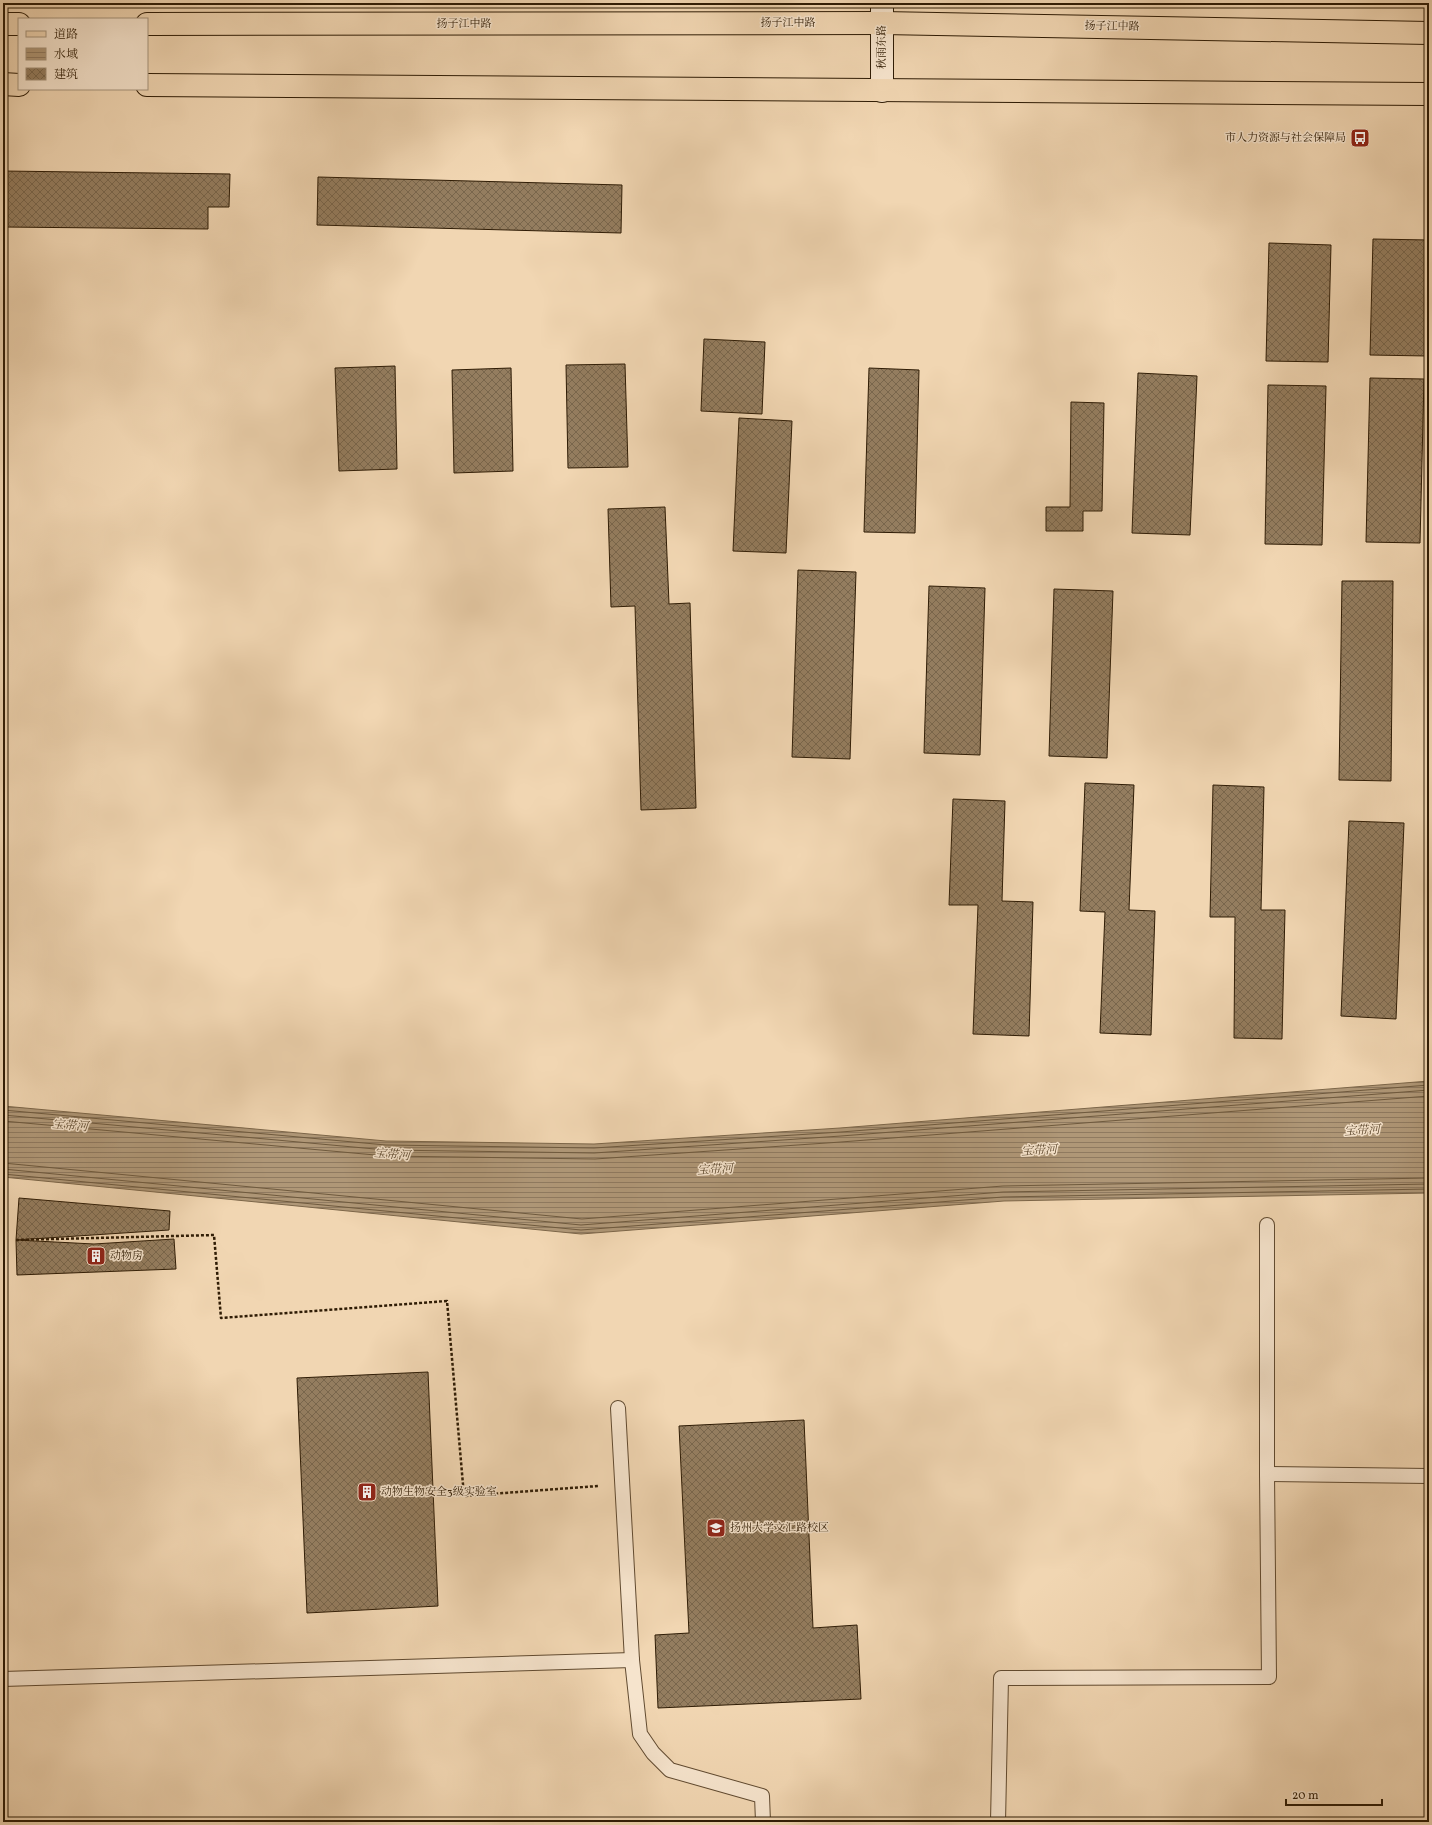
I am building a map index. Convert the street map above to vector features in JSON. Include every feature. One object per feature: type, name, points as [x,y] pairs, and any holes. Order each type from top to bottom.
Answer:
[{"type":"main road","name":"扬子江中路","points":[[148,24],[883,13],[1429,33]]},
{"type":"main road","points":[[3,24],[18,24]]},
{"type":"main road","points":[[3,84],[18,85]]},
{"type":"main road","points":[[148,86],[1429,94]]},
{"type":"street","name":"秋雨东路","points":[[882,91],[883,13]]},
{"type":"lane","points":[[998,1822],[1001,1678],[1269,1677],[1267,1225]]},
{"type":"lane","points":[[618,1408],[632,1660],[640,1734],[653,1753],[670,1770],[762,1796],[763,1822]]},
{"type":"lane","points":[[1267,1474],[1429,1476]]},
{"type":"lane","points":[[3,1679],[632,1660]]},
{"type":"path","points":[[16,1240],[214,1234],[221,1318],[447,1301],[464,1496],[623,1484]]},
{"type":"water","name":"宝带河","points":[[1429,1081],[1429,1193],[1004,1201],[581,1234],[3,1177],[3,1106],[386,1141],[594,1144],[840,1128]]},
{"type":"building","points":[[3,171],[230,174],[229,207],[208,207],[208,229],[3,227]]},
{"type":"building","points":[[318,177],[622,185],[621,233],[317,225]]},
{"type":"building","points":[[1373,239],[1429,240],[1427,356],[1370,355]]},
{"type":"building","points":[[1269,243],[1331,245],[1328,362],[1266,361]]},
{"type":"building","points":[[704,339],[765,342],[762,414],[701,411]]},
{"type":"building","points":[[625,364],[628,467],[568,468],[566,365]]},
{"type":"building","points":[[395,366],[397,469],[339,471],[335,368]]},
{"type":"building","points":[[511,368],[513,471],[454,473],[452,370]]},
{"type":"building","points":[[869,368],[919,370],[915,533],[864,532]]},
{"type":"building","points":[[1138,373],[1197,376],[1190,535],[1132,533]]},
{"type":"building","points":[[1370,378],[1424,379],[1420,543],[1366,542]]},
{"type":"building","points":[[1268,385],[1326,386],[1322,545],[1265,544]]},
{"type":"building","points":[[1071,402],[1104,403],[1102,511],[1083,511],[1083,531],[1046,531],[1046,507],[1070,507]]},
{"type":"building","points":[[739,418],[792,421],[786,553],[733,551]]},
{"type":"building","points":[[665,507],[669,604],[690,603],[696,808],[641,810],[635,606],[611,607],[608,509]]},
{"type":"building","points":[[798,570],[856,572],[850,759],[792,757]]},
{"type":"building","points":[[1342,581],[1393,581],[1391,781],[1339,780]]},
{"type":"building","points":[[929,586],[985,588],[980,755],[924,753]]},
{"type":"building","points":[[1054,589],[1113,591],[1107,758],[1049,756]]},
{"type":"building","points":[[1085,783],[1134,785],[1129,910],[1155,911],[1151,1035],[1100,1033],[1105,912],[1080,911]]},
{"type":"building","points":[[1213,785],[1264,787],[1261,910],[1285,910],[1282,1039],[1234,1038],[1235,917],[1210,917]]},
{"type":"building","points":[[953,799],[1005,801],[1002,901],[1033,902],[1029,1036],[973,1034],[978,905],[949,905]]},
{"type":"building","points":[[1349,821],[1404,823],[1396,1019],[1341,1016]]},
{"type":"building","name":"动物房","points":[[19,1198],[170,1211],[169,1230],[16,1240]]},
{"type":"building","name":"动物房","points":[[174,1239],[176,1269],[17,1275],[16,1240],[94,1244]]},
{"type":"building","name":"动物生物安全3级实验室","points":[[428,1372],[438,1606],[307,1613],[297,1378]]},
{"type":"building","points":[[804,1420],[813,1628],[857,1625],[861,1699],[658,1708],[655,1635],[689,1633],[679,1426]]},
{"type":"place","name":"市人力资源与社会保障局","points":[[1360,138]]},
{"type":"place","name":"动物房","points":[[96,1256]]},
{"type":"place","name":"动物生物安全3级实验室","points":[[367,1492]]},
{"type":"place","name":"扬州大学文汇路校区","points":[[716,1528]]}]
